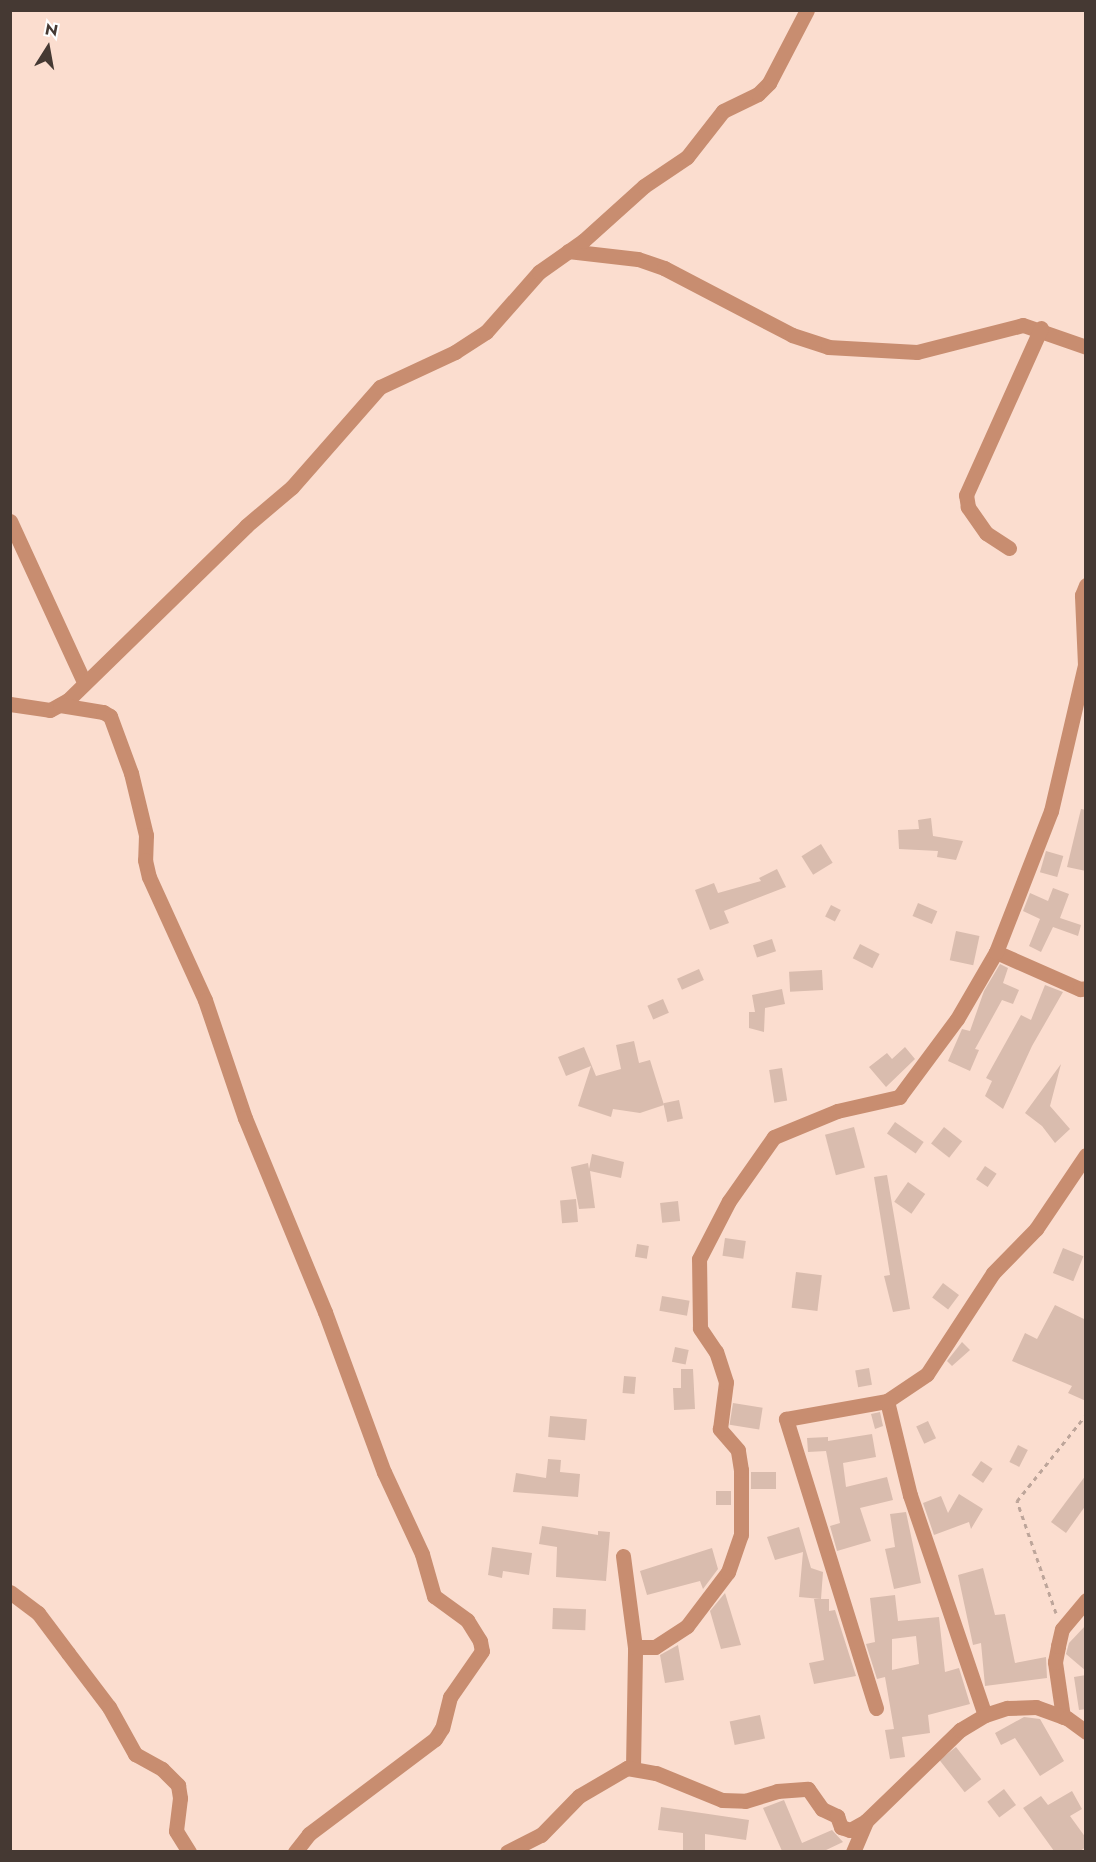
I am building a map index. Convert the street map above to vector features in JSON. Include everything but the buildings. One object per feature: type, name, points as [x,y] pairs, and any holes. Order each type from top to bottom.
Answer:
[{"type":"street","points":[[60,705],[246,526],[292,487],[380,387],[455,352],[486,332],[539,272],[568,252],[644,186],[687,157],[723,111],[763,88],[807,10]]},
{"type":"street","points":[[568,252],[639,260],[664,268],[792,335],[828,347],[902,353],[1008,326],[1041,328],[1086,347]]},
{"type":"street","points":[[1009,548],[986,533],[968,507],[966,495],[1041,328]]},
{"type":"street","points":[[10,521],[84,682]]},
{"type":"street","points":[[635,1647],[655,1647],[687,1626],[728,1572],[741,1535],[744,1502],[738,1450],[719,1422],[726,1382],[716,1352],[700,1328],[699,1259],[729,1201],[774,1137],[837,1110],[899,1097],[957,1019],[996,952],[1052,811],[1085,665],[1082,595],[1086,585]]},
{"type":"street","points":[[10,704],[39,710],[60,705],[103,711],[110,716],[131,773],[146,836],[145,860],[149,877],[205,1000],[245,1118],[325,1312],[384,1472],[422,1554],[434,1596],[467,1620],[480,1641],[482,1651],[450,1697],[442,1728],[435,1739],[309,1834],[296,1851]]},
{"type":"street","points":[[996,952],[1080,989],[1086,988]]},
{"type":"street","points":[[876,1708],[786,1419],[887,1401],[927,1374],[993,1273],[1036,1229],[1086,1155]]},
{"type":"street","points":[[887,1401],[910,1495],[985,1715]]},
{"type":"street","points":[[623,1556],[635,1647],[633,1767]]},
{"type":"street","points":[[10,1592],[38,1613],[109,1707],[135,1754],[162,1769],[178,1785],[180,1798],[176,1831],[189,1851]]},
{"type":"street","points":[[1063,1717],[1055,1662],[1062,1629],[1086,1600]]},
{"type":"street","points":[[507,1851],[541,1835],[589,1788],[633,1767],[722,1800],[745,1801],[777,1791],[808,1789],[822,1809],[837,1816],[841,1827],[850,1830],[866,1821],[960,1730],[985,1715],[1007,1708],[1036,1707],[1063,1717],[1085,1730]]},
{"type":"street","points":[[853,1851],[866,1821]]},
{"type":"path","points":[[1062,1629],[1017,1501],[1086,1415]]}]
